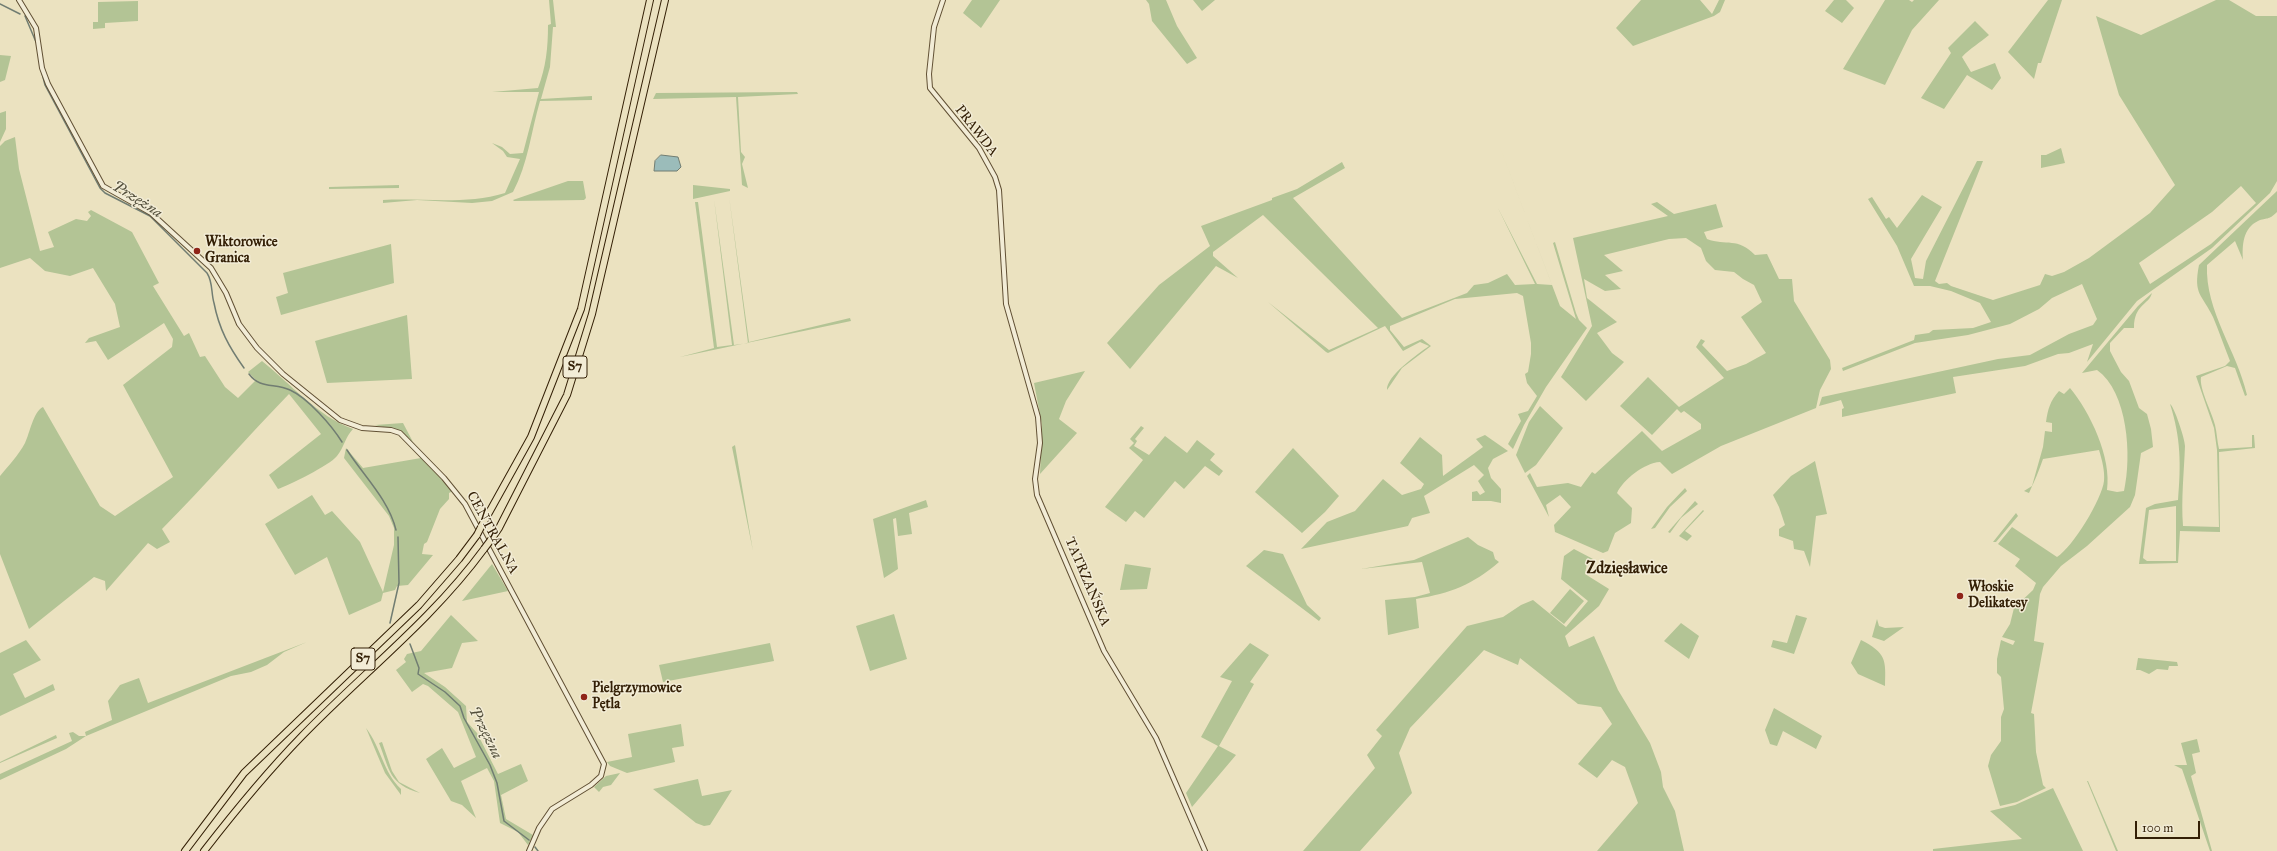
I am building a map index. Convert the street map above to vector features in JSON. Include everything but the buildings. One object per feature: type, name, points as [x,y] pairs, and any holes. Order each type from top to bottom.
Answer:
[{"type":"highway","name":"S7","points":[[185,851],[244,773],[419,605],[459,559],[481,527],[531,437],[555,381],[581,309],[650,0]]},
{"type":"highway","name":"S7","points":[[204,851],[263,778],[303,735],[426,619],[465,575],[499,528],[567,395],[592,314],[665,0]]},
{"type":"street","name":"CENTRALNA","points":[[19,0],[36,28],[42,68],[48,84],[104,186],[152,213],[211,268],[226,293],[239,324],[264,356],[305,393],[340,420],[362,428],[391,430],[400,433],[457,492],[604,764],[601,776],[546,816],[529,851]]},
{"type":"street","name":"PRAWDA","points":[[943,0],[934,27],[929,84],[934,95],[979,148],[995,177],[1000,196],[1006,304]]},
{"type":"street","name":"TATRZAŃSKA","points":[[1006,304],[1038,417],[1040,443],[1035,479],[1039,502],[1104,650],[1156,738],[1205,851]]},
{"type":"green space","points":[[549,0],[553,0],[556,27],[553,27],[550,67],[541,99],[592,96],[592,100],[540,101],[526,159],[513,192],[492,201],[472,203],[417,200],[475,199],[505,193],[520,159],[507,157],[503,151],[492,143],[502,147],[510,154],[523,153],[539,92],[492,92],[538,88],[546,57],[548,25],[551,24]]},
{"type":"green space","points":[[972,0],[1000,0],[981,28],[963,13]]},
{"type":"green space","points":[[1146,0],[1166,0],[1177,26],[1197,58],[1187,64],[1152,21],[1149,4]]},
{"type":"green space","points":[[1193,0],[1215,0],[1202,11]]},
{"type":"green space","points":[[1641,0],[1700,0],[1712,14],[1719,0],[1725,0],[1720,12],[1714,16],[1633,46],[1616,28]]},
{"type":"green space","points":[[1834,0],[1846,0],[1854,8],[1842,23],[1825,11]]},
{"type":"green space","points":[[1885,0],[1909,0],[1912,2],[1914,0],[1939,0],[1912,30],[1885,85],[1843,69]]},
{"type":"green space","points":[[2048,0],[2062,0],[2041,63],[2038,63],[2034,79],[2008,52]]},
{"type":"green space","points":[[2216,0],[2229,0],[2256,16],[2277,16],[2277,181],[2270,193],[2212,248],[2137,301],[2087,362],[2093,344],[2069,353],[2058,354],[2025,366],[1953,377],[1956,393],[1842,417],[1842,409],[1844,408],[1841,400],[1819,406],[1822,397],[1998,359],[2030,355],[2069,334],[2093,325],[2097,319],[2082,284],[2052,298],[2039,309],[2010,324],[1968,335],[1915,343],[1843,371],[1842,368],[1914,340],[1915,335],[1929,333],[1933,330],[1973,328],[1991,322],[1980,303],[1951,291],[1930,286],[1914,286],[1897,246],[1868,199],[1872,197],[1886,219],[1889,217],[1897,228],[1922,195],[1942,207],[1911,259],[1915,278],[1923,279],[1926,261],[1977,161],[1983,161],[1935,281],[1939,284],[1947,283],[1951,286],[1993,300],[2040,285],[2045,274],[2052,276],[2064,272],[2089,258],[2150,213],[2175,185],[2119,95],[2096,16],[2141,35]],"holes":[[[2241,186],[2256,203],[2211,244],[2150,284],[2139,263],[2212,212]]]},
{"type":"green space","points":[[138,1],[138,21],[105,23],[105,28],[93,29],[93,22],[98,22],[98,2]]},
{"type":"green space","points":[[1975,21],[1989,35],[1962,57],[1971,72],[1995,63],[2001,78],[1992,90],[1967,75],[1944,109],[1921,98],[1951,53],[1948,48]]},
{"type":"green space","points":[[0,55],[11,56],[5,80],[0,82]]},
{"type":"green space","points":[[797,92],[798,94],[738,97],[741,152],[745,157],[742,164],[748,188],[742,185],[736,97],[653,99],[656,93]]},
{"type":"green space","points":[[6,111],[6,129],[0,142],[0,113]]},
{"type":"green space","points":[[1488,116],[1560,306],[1576,319],[1553,243],[1555,242],[1576,313],[1579,320],[1587,328],[1546,387],[1524,425],[1513,449],[1508,444],[1521,421],[1518,414],[1528,411],[1537,396],[1527,383],[1525,374],[1528,372],[1531,343],[1523,296],[1517,293],[1455,299],[1390,326],[1390,330],[1404,347],[1422,339],[1431,346],[1402,368],[1387,390],[1388,384],[1397,372],[1429,346],[1420,342],[1403,351],[1385,326],[1328,353],[1326,352],[1268,302],[1329,350],[1378,328],[1263,215],[1213,252],[1213,256],[1238,278],[1216,266],[1130,369],[1107,343],[1159,285],[1210,246],[1201,226],[1272,200],[1272,198],[1297,189],[1342,162],[1345,168],[1293,198],[1402,318],[1467,293],[1474,285],[1488,283],[1507,274],[1515,285],[1535,284],[1498,208],[1537,284],[1552,285]]},
{"type":"green space","points":[[15,137],[19,169],[40,251],[54,247],[48,232],[76,219],[87,221],[91,216],[88,212],[91,210],[132,232],[159,283],[153,286],[184,336],[189,333],[200,357],[205,356],[225,387],[238,398],[256,380],[248,372],[262,361],[316,408],[353,429],[348,435],[339,453],[333,460],[309,475],[278,489],[269,475],[321,434],[289,394],[162,529],[170,542],[157,549],[148,543],[106,591],[105,581],[94,577],[29,629],[0,554],[0,476],[22,448],[27,439],[34,418],[43,407],[100,506],[115,516],[173,477],[123,385],[172,347],[173,339],[164,323],[108,360],[96,341],[85,343],[89,338],[120,327],[115,304],[93,268],[70,276],[45,271],[30,258],[0,268],[0,146],[5,141]]},
{"type":"green space","points":[[2061,148],[2065,163],[2041,168],[2041,155],[2046,155]]},
{"type":"green space","points":[[568,181],[583,181],[586,198],[584,200],[513,200]]},
{"type":"green space","points":[[399,185],[399,188],[329,189],[329,187]]},
{"type":"green space","points":[[693,185],[730,189],[730,191],[693,199]]},
{"type":"green space","points":[[2277,191],[2277,212],[2269,218],[2253,224],[2246,232],[2243,243],[2243,260],[2235,241],[2207,265],[2211,299],[2247,395],[2245,396],[2235,368],[2227,366],[2201,377],[2202,388],[2215,425],[2219,449],[2252,447],[2252,435],[2254,435],[2255,448],[2219,452],[2220,532],[2180,531],[2178,563],[2139,564],[2146,508],[2155,504],[2178,500],[2180,475],[2178,440],[2174,416],[2170,404],[2179,423],[2185,446],[2182,496],[2183,526],[2219,527],[2217,450],[2214,428],[2196,376],[2225,366],[2230,361],[2213,317],[2198,289],[2197,275],[2199,265]],"holes":[[[2176,506],[2176,561],[2147,561],[2143,558],[2149,510]]]},
{"type":"green space","points":[[729,196],[749,342],[850,318],[851,321],[748,343]]},
{"type":"green space","points":[[714,199],[734,345],[743,344],[680,357],[714,348],[695,202],[698,202],[717,347],[732,345]]},
{"type":"green space","points":[[383,200],[398,200],[417,200],[383,203]]},
{"type":"green space","points":[[1657,202],[1674,214],[1716,204],[1723,227],[1704,232],[1707,239],[1743,246],[1755,255],[1767,254],[1779,279],[1792,279],[1794,301],[1830,360],[1831,369],[1820,390],[1816,408],[1721,446],[1672,474],[1660,462],[1647,465],[1635,473],[1624,483],[1617,493],[1632,508],[1631,523],[1615,533],[1608,551],[1603,553],[1555,532],[1554,525],[1571,507],[1560,495],[1546,505],[1549,517],[1527,476],[1530,473],[1537,487],[1568,483],[1581,487],[1592,472],[1595,474],[1642,431],[1662,451],[1701,429],[1701,424],[1684,411],[1681,413],[1677,409],[1652,435],[1620,406],[1648,377],[1679,407],[1724,378],[1696,347],[1701,339],[1705,341],[1702,345],[1727,371],[1746,364],[1766,353],[1741,317],[1762,302],[1754,285],[1734,272],[1715,270],[1706,261],[1701,248],[1686,238],[1669,239],[1604,255],[1623,271],[1605,275],[1621,289],[1605,291],[1584,279],[1587,298],[1617,322],[1597,333],[1612,353],[1624,362],[1586,401],[1561,377],[1592,326],[1573,238],[1668,216],[1651,204]]},
{"type":"green space","points":[[391,244],[394,283],[281,315],[276,297],[288,293],[283,273]]},
{"type":"green space","points":[[2152,293],[2136,314],[2134,328],[2124,328],[2110,343],[2110,351],[2121,372],[2129,381],[2139,408],[2147,414],[2151,429],[2153,447],[2141,453],[2135,495],[2130,507],[2087,546],[2061,566],[2043,587],[2040,594],[2034,641],[2044,643],[2031,713],[2034,714],[2036,752],[2043,785],[2046,788],[2017,802],[2000,806],[1988,766],[1991,755],[2001,741],[2001,717],[2004,709],[2001,677],[1997,673],[1997,659],[2001,640],[2013,645],[2015,641],[2002,637],[2010,624],[2014,608],[2033,590],[2036,583],[2015,566],[2020,559],[1998,544],[2012,527],[2057,557],[2064,552],[2086,522],[2098,499],[2104,481],[2103,466],[2099,450],[2043,459],[2032,486],[2043,447],[2045,431],[2052,432],[2052,423],[2046,422],[2049,409],[2051,402],[2059,391],[2064,394],[2070,388],[2078,398],[2092,422],[2103,450],[2108,477],[2107,490],[2117,492],[2124,491],[2128,460],[2125,426],[2121,409],[2115,393],[2107,380],[2097,370],[2082,373],[2138,306]]},
{"type":"green space","points":[[407,315],[412,379],[327,383],[315,341]]},
{"type":"green space","points":[[1085,371],[1066,401],[1059,419],[1077,433],[1040,474],[1042,425],[1034,383]]},
{"type":"green space","points":[[1540,406],[1563,428],[1536,465],[1525,473],[1516,455],[1529,422]]},
{"type":"green space","points":[[403,423],[413,442],[399,431],[375,425]]},
{"type":"green space","points":[[1141,426],[1144,428],[1135,439],[1137,441],[1134,446],[1149,455],[1165,436],[1187,453],[1197,440],[1215,454],[1210,460],[1223,471],[1219,476],[1205,466],[1184,489],[1175,481],[1144,518],[1135,511],[1126,522],[1105,507],[1143,460],[1129,448],[1134,443],[1130,439]]},
{"type":"green space","points":[[1485,435],[1508,451],[1493,459],[1488,468],[1491,478],[1501,489],[1501,503],[1491,501],[1472,501],[1472,492],[1477,491],[1480,495],[1485,492],[1478,481],[1484,475],[1474,465],[1424,496],[1430,513],[1412,518],[1408,526],[1301,549],[1327,522],[1355,511],[1383,479],[1402,495],[1421,489],[1424,484],[1400,463],[1420,437],[1442,455],[1443,476],[1483,447],[1476,439]]},
{"type":"green space","points":[[735,445],[753,551],[732,447]]},
{"type":"green space","points":[[346,448],[363,468],[421,458],[453,491],[449,493],[449,499],[440,509],[427,542],[424,544],[422,554],[433,555],[408,585],[397,586],[395,590],[383,593],[381,601],[349,615],[327,557],[295,575],[265,524],[312,495],[325,515],[332,511],[360,542],[383,592],[394,545],[394,528],[389,516],[344,458]]},
{"type":"green space","points":[[1293,448],[1339,496],[1325,512],[1302,533],[1255,492]]},
{"type":"green space","points":[[1815,461],[1827,514],[1816,516],[1810,567],[1804,551],[1794,549],[1793,541],[1779,536],[1779,529],[1785,525],[1773,495],[1791,476]]},
{"type":"green space","points":[[2032,486],[2029,493],[2024,491]]},
{"type":"green space","points":[[1685,488],[1687,491],[1670,507],[1655,528],[1651,529],[1667,507]]},
{"type":"green space","points":[[926,500],[928,507],[909,513],[912,534],[898,536],[896,518],[893,519],[898,569],[884,578],[873,519]]},
{"type":"green space","points":[[1695,501],[1698,504],[1681,518],[1670,533],[1668,532]]},
{"type":"green space","points":[[1703,510],[1704,511],[1685,531],[1692,536],[1687,541],[1679,536]]},
{"type":"green space","points":[[2016,513],[2018,516],[1996,542],[1993,542]]},
{"type":"green space","points":[[1468,537],[1478,545],[1493,552],[1495,559],[1499,562],[1480,577],[1460,587],[1440,594],[1416,599],[1419,628],[1388,635],[1385,600],[1415,597],[1430,593],[1422,562],[1361,569],[1414,560]]},
{"type":"green space","points":[[1574,549],[1593,559],[1587,563],[1585,574],[1609,589],[1599,606],[1565,636],[1569,647],[1594,636],[1618,690],[1650,743],[1661,772],[1663,787],[1675,811],[1684,851],[1597,851],[1638,803],[1625,767],[1612,760],[1597,778],[1578,764],[1612,724],[1601,707],[1578,704],[1520,658],[1518,665],[1484,650],[1410,728],[1399,753],[1412,793],[1360,851],[1303,851],[1375,768],[1367,755],[1382,736],[1376,730],[1467,626],[1503,617],[1521,605],[1533,600],[1566,627],[1588,601],[1561,579],[1564,556]]},
{"type":"green space","points":[[1264,550],[1283,554],[1307,605],[1321,618],[1319,621],[1246,566]]},
{"type":"green space","points":[[492,564],[508,591],[462,601]]},
{"type":"green space","points":[[1125,564],[1151,568],[1147,589],[1120,590]]},
{"type":"green space","points":[[1570,589],[1584,601],[1564,624],[1550,613]]},
{"type":"green space","points":[[894,614],[907,659],[870,671],[856,626]]},
{"type":"green space","points":[[451,615],[478,641],[462,643],[452,668],[424,673],[445,687],[466,706],[467,722],[477,733],[498,774],[521,764],[528,781],[501,795],[506,819],[533,835],[528,845],[518,832],[500,823],[494,781],[487,768],[461,781],[476,818],[462,805],[451,801],[426,759],[442,748],[454,768],[476,757],[458,712],[428,686],[423,684],[412,692],[396,670],[406,662],[404,659],[407,654],[421,651]]},
{"type":"green space","points":[[1796,615],[1807,618],[1794,654],[1771,647],[1773,640],[1787,643]]},
{"type":"green space","points":[[1877,619],[1879,626],[1885,628],[1904,627],[1884,641],[1872,637]]},
{"type":"green space","points":[[1681,623],[1699,636],[1689,659],[1664,641]]},
{"type":"green space","points":[[26,640],[41,660],[13,674],[25,698],[53,684],[55,690],[0,716],[0,653]]},
{"type":"green space","points":[[1861,640],[1880,653],[1883,658],[1885,669],[1885,686],[1858,674],[1851,663]]},
{"type":"green space","points":[[307,642],[284,652],[267,665],[251,672],[231,676],[86,736],[85,732],[112,720],[108,701],[120,685],[139,678],[148,703]]},
{"type":"green space","points":[[770,643],[774,661],[663,682],[659,665]]},
{"type":"green space","points":[[1250,643],[1269,655],[1250,682],[1254,684],[1219,746],[1236,755],[1192,807],[1186,793],[1218,746],[1201,737],[1232,681],[1220,677]]},
{"type":"green space","points":[[2138,658],[2177,662],[2178,666],[2169,666],[2168,670],[2157,669],[2149,674],[2136,670]]},
{"type":"green space","points":[[1774,708],[1822,736],[1816,749],[1783,731],[1777,746],[1770,744],[1765,730]]},
{"type":"green space","points":[[681,724],[684,746],[672,748],[675,762],[627,773],[610,766],[607,762],[632,757],[628,734]]},
{"type":"green space","points":[[366,728],[371,735],[390,775],[401,789],[401,795],[385,773]]},
{"type":"green space","points":[[73,732],[79,736],[86,736],[66,749],[0,780],[0,774],[72,741],[69,733]]},
{"type":"green space","points":[[56,735],[57,738],[0,763],[0,762]]},
{"type":"green space","points":[[2197,739],[2200,752],[2192,754],[2196,773],[2191,776],[2212,851],[2210,851],[2182,769],[2174,765],[2187,765],[2181,743]]},
{"type":"green space","points":[[382,742],[392,771],[399,782],[420,793],[396,781],[389,769],[379,743]]},
{"type":"green space","points":[[620,773],[611,785],[603,787],[599,792],[594,787],[606,776]]},
{"type":"green space","points":[[698,779],[702,796],[732,790],[710,825],[704,826],[696,823],[653,789]]},
{"type":"green space","points":[[2088,781],[2118,851],[2116,851]]},
{"type":"green space","points":[[2053,788],[2083,851],[1933,851],[1933,849],[2022,839],[1990,811],[2015,805]]},
{"type":"water","points":[[661,155],[678,157],[681,167],[677,171],[654,171],[655,161]]},
{"type":"waterway","name":"Przężna","points":[[0,4],[20,14]]},
{"type":"waterway","name":"Przężna","points":[[25,16],[36,42]]},
{"type":"waterway","name":"Przężna","points":[[40,65],[45,85],[100,188],[105,193],[150,216],[207,273],[210,280],[216,312],[222,329],[229,345],[244,368]]},
{"type":"waterway","name":"Przężna","points":[[249,374],[258,382],[290,390],[304,399],[319,413],[342,442]]},
{"type":"waterway","name":"Przężna","points":[[347,450],[382,498],[393,519],[396,530]]},
{"type":"waterway","name":"Przężna","points":[[390,623],[399,583],[398,537]]},
{"type":"waterway","name":"Przężna","points":[[410,644],[419,668],[418,674],[445,692],[460,706],[464,718],[490,765],[497,783],[504,821],[529,840]]},
{"type":"waterway","name":"Przężna","points":[[535,847],[538,851]]},
{"type":"place","name":"Wiktorowice Granica","points":[[197,251]]},
{"type":"place","name":"Włoskie Delikatesy","points":[[1960,596]]},
{"type":"place","name":"Pielgrzymowice Pętla","points":[[584,697]]},
{"type":"district","name":"Zdzięsławice","points":[[1627,569]]}]
